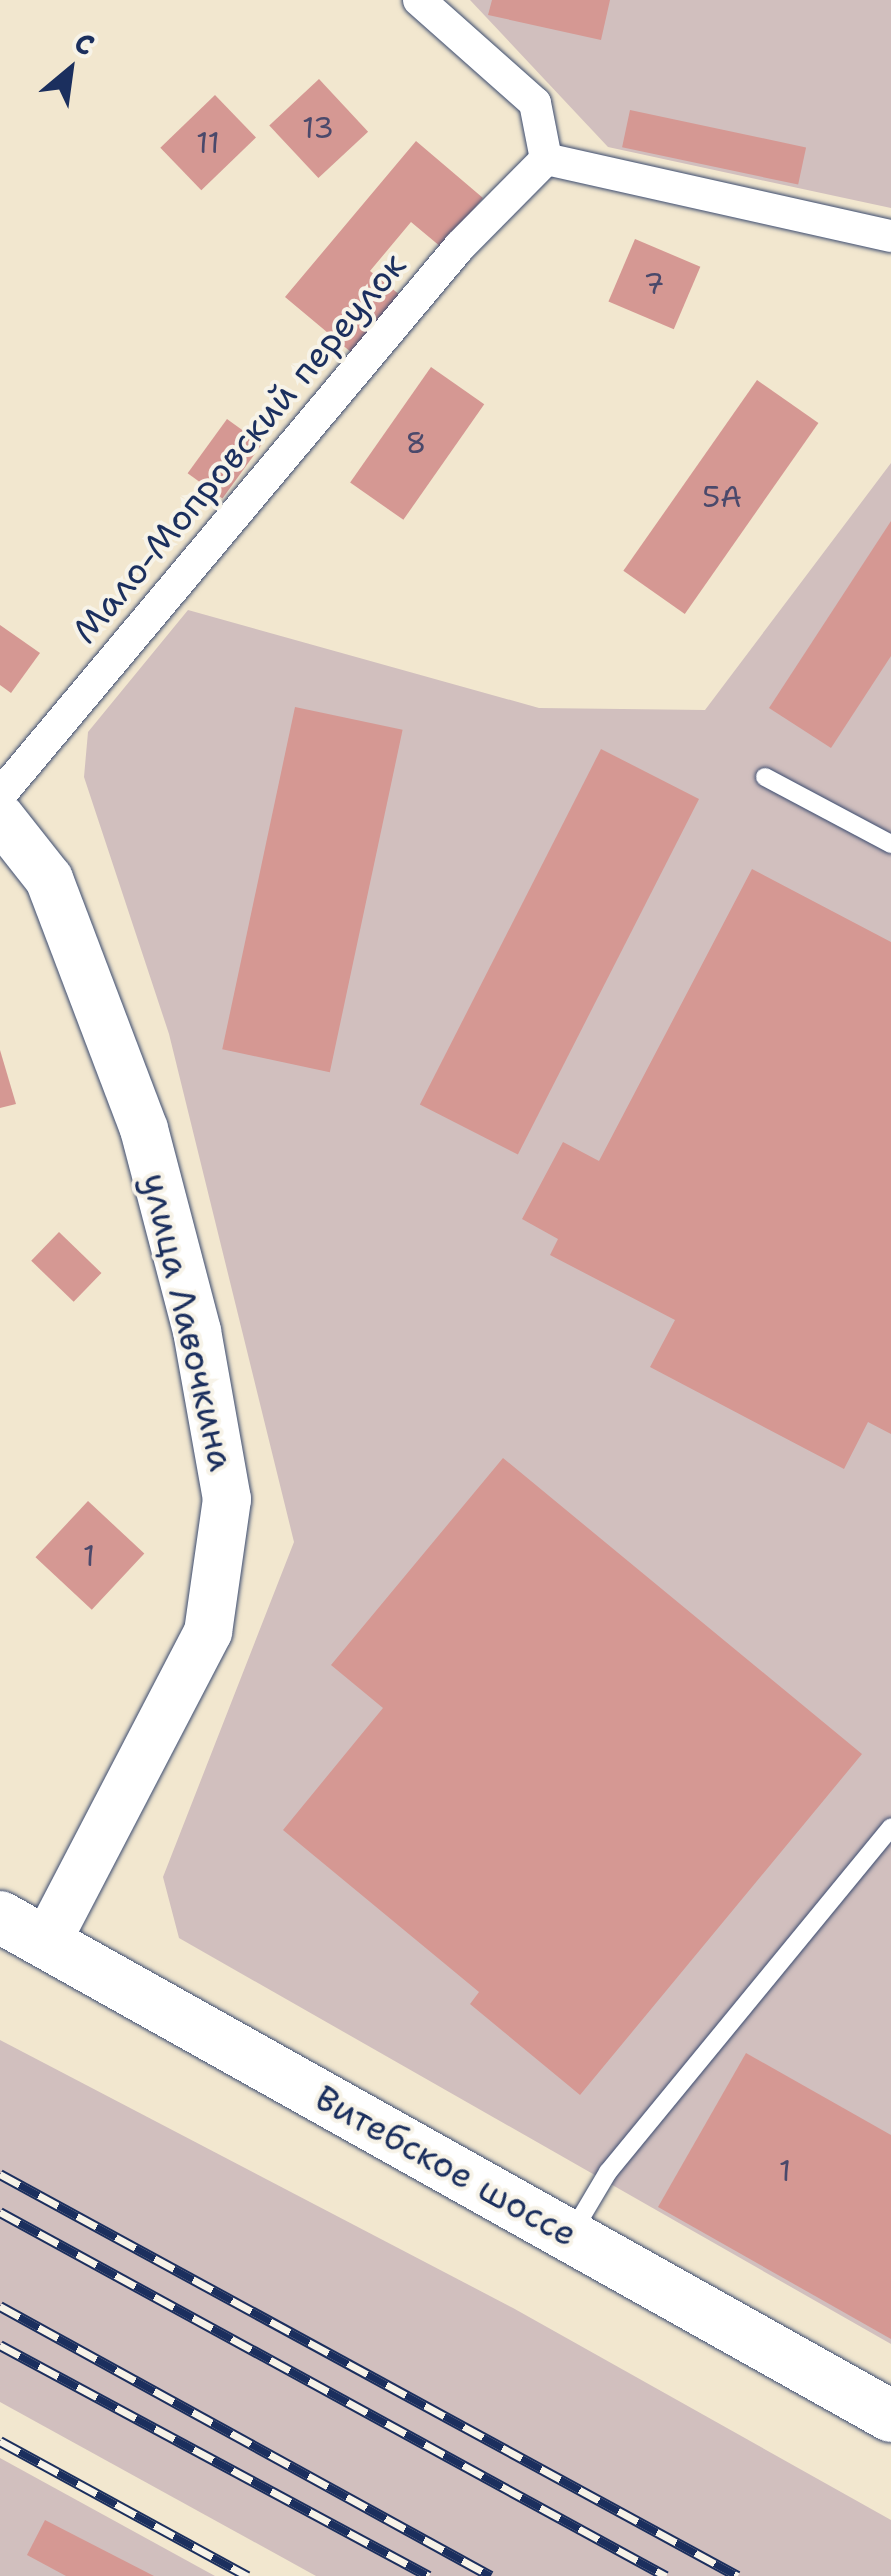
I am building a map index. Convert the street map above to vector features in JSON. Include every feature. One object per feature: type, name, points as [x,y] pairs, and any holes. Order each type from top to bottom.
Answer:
[{"type":"main road","name":"улица Лавочкина","points":[[0,817],[49,879],[144,1130],[197,1331],[227,1498],[208,1632],[47,1941]]},
{"type":"main road","name":"Витебское шоссе","points":[[0,1917],[891,2416]]},
{"type":"street","points":[[420,0],[535,103],[546,159],[891,236]]},
{"type":"street","name":"Мало-Мопровский переулок","points":[[0,795],[460,246],[546,159]]},
{"type":"lane","points":[[765,777],[891,844]]},
{"type":"lane","points":[[571,2236],[608,2172],[891,1827]]},
{"type":"shaded area","points":[[470,0],[891,0],[891,208],[608,147]]},
{"type":"shaded area","points":[[891,463],[891,2344],[179,1938],[163,1877],[294,1542],[169,1034],[84,777],[88,732],[188,610],[539,708],[705,710]]},
{"type":"shaded area","points":[[0,2040],[513,2308],[891,2520],[891,2576],[316,2576],[0,2402]]},
{"type":"shaded area","points":[[0,2458],[215,2576],[0,2576]]},
{"type":"building","points":[[492,0],[610,0],[601,40],[488,15]]},
{"type":"building","points":[[319,79],[368,132],[318,178],[269,125]]},
{"type":"building","points":[[215,95],[256,137],[201,190],[160,148]]},
{"type":"building","points":[[630,110],[806,147],[798,185],[622,147]]},
{"type":"building","points":[[416,141],[483,198],[441,247],[411,222],[370,271],[400,295],[352,353],[285,297]]},
{"type":"building","points":[[635,239],[700,267],[674,329],[608,302]]},
{"type":"building","points":[[431,367],[484,404],[403,520],[350,483]]},
{"type":"building","points":[[757,380],[818,423],[685,614],[623,571]]},
{"type":"building","points":[[227,419],[262,444],[222,498],[188,473]]},
{"type":"building","points":[[891,521],[891,656],[831,748],[769,708]]},
{"type":"building","points":[[0,625],[40,653],[11,693],[0,685]]},
{"type":"building","points":[[295,707],[403,730],[330,1072],[222,1049]]},
{"type":"building","points":[[601,749],[699,799],[518,1154],[420,1105]]},
{"type":"building","points":[[752,869],[891,942],[891,1434],[868,1422],[844,1469],[650,1367],[675,1320],[550,1255],[558,1239],[522,1219],[563,1142],[599,1161]]},
{"type":"building","points":[[0,1050],[16,1104],[0,1108]]},
{"type":"building","points":[[59,1232],[101,1273],[74,1302],[31,1261]]},
{"type":"building","points":[[503,1458],[862,1754],[580,2095],[470,2004],[479,1992],[283,1830],[383,1708],[331,1665]]},
{"type":"building","points":[[88,1501],[144,1554],[92,1610],[35,1557]]},
{"type":"building","points":[[746,2053],[891,2135],[891,2339],[658,2207]]},
{"type":"building","points":[[45,2520],[154,2576],[66,2576],[27,2555]]},
{"type":"railway","points":[[0,2174],[738,2576]]},
{"type":"railway","points":[[0,2212],[666,2576]]},
{"type":"railway","points":[[0,2306],[491,2576]]},
{"type":"railway","points":[[0,2345],[429,2576]]},
{"type":"railway","points":[[0,2441],[248,2576]]}]
